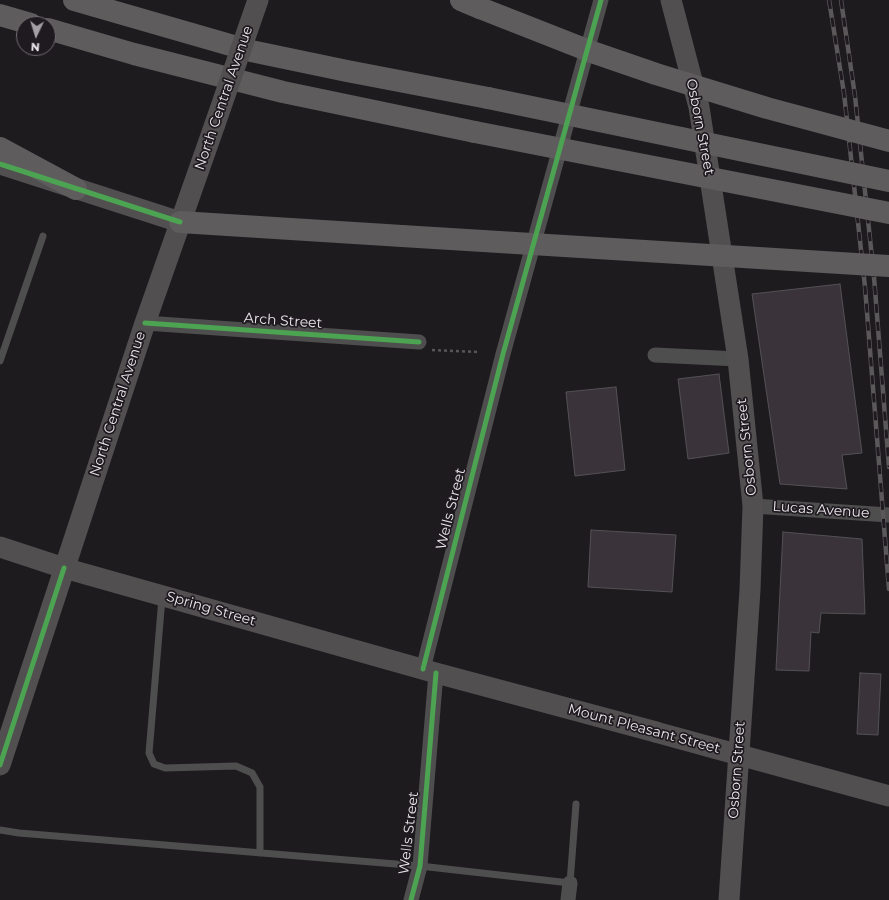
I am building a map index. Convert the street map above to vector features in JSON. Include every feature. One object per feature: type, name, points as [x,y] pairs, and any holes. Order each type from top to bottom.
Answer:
[{"type":"highway","points":[[74,0],[251,51],[889,180]]},
{"type":"highway","points":[[471,4],[585,49],[656,74],[767,108],[889,141]]},
{"type":"highway","points":[[0,15],[16,20]]},
{"type":"highway","points":[[56,31],[134,54],[283,92],[475,132],[889,213]]},
{"type":"highway","points":[[0,148],[76,189]]},
{"type":"highway","points":[[180,222],[889,266]]},
{"type":"main road","name":"North Central Avenue","points":[[0,765],[4,740],[64,568],[180,222],[258,0]]},
{"type":"main road","name":"Osborn Street","points":[[670,0],[699,108],[738,359],[753,506],[750,590],[728,900]]},
{"type":"main road","points":[[0,164],[180,222]]},
{"type":"main road","name":"Spring Street","points":[[0,547],[64,568],[430,671]]},
{"type":"main road","name":"Mount Pleasant Street","points":[[430,671],[889,796]]},
{"type":"street","name":"Wells Street","points":[[411,900],[420,866],[430,671],[503,354],[601,0]]},
{"type":"street","name":"Arch Street","points":[[146,323],[425,346]]},
{"type":"street","points":[[655,355],[738,359]]},
{"type":"street","name":"Lucas Avenue","points":[[753,506],[889,515]]},
{"type":"street","points":[[568,900],[570,883]]},
{"type":"lane","points":[[0,360],[43,236]]},
{"type":"lane","points":[[162,595],[149,753],[154,764],[165,768],[236,766],[252,773],[260,787],[260,853]]},
{"type":"lane","points":[[0,830],[19,834],[420,866],[570,883],[576,804]]},
{"type":"path","points":[[425,346],[479,352]]},
{"type":"building","points":[[840,284],[862,453],[842,455],[847,489],[780,484],[752,294]]},
{"type":"building","points":[[719,374],[729,453],[688,459],[678,379]]},
{"type":"building","points":[[616,387],[625,470],[575,476],[566,392]]},
{"type":"building","points":[[591,530],[676,535],[672,592],[588,587]]},
{"type":"building","points":[[783,532],[862,539],[865,614],[821,613],[819,633],[811,632],[809,671],[776,670]]},
{"type":"building","points":[[860,673],[881,674],[878,735],[857,734]]},
{"type":"railway","points":[[829,0],[844,93],[865,287],[889,589]]},
{"type":"railway","points":[[841,0],[855,96],[874,277],[889,467]]},
{"type":"cycle path","points":[[423,669],[503,354],[601,0]]},
{"type":"cycle path","points":[[0,164],[180,222]]},
{"type":"cycle path","points":[[145,323],[419,342]]},
{"type":"cycle path","points":[[0,765],[64,568]]},
{"type":"cycle path","points":[[411,900],[420,866],[436,673]]}]
